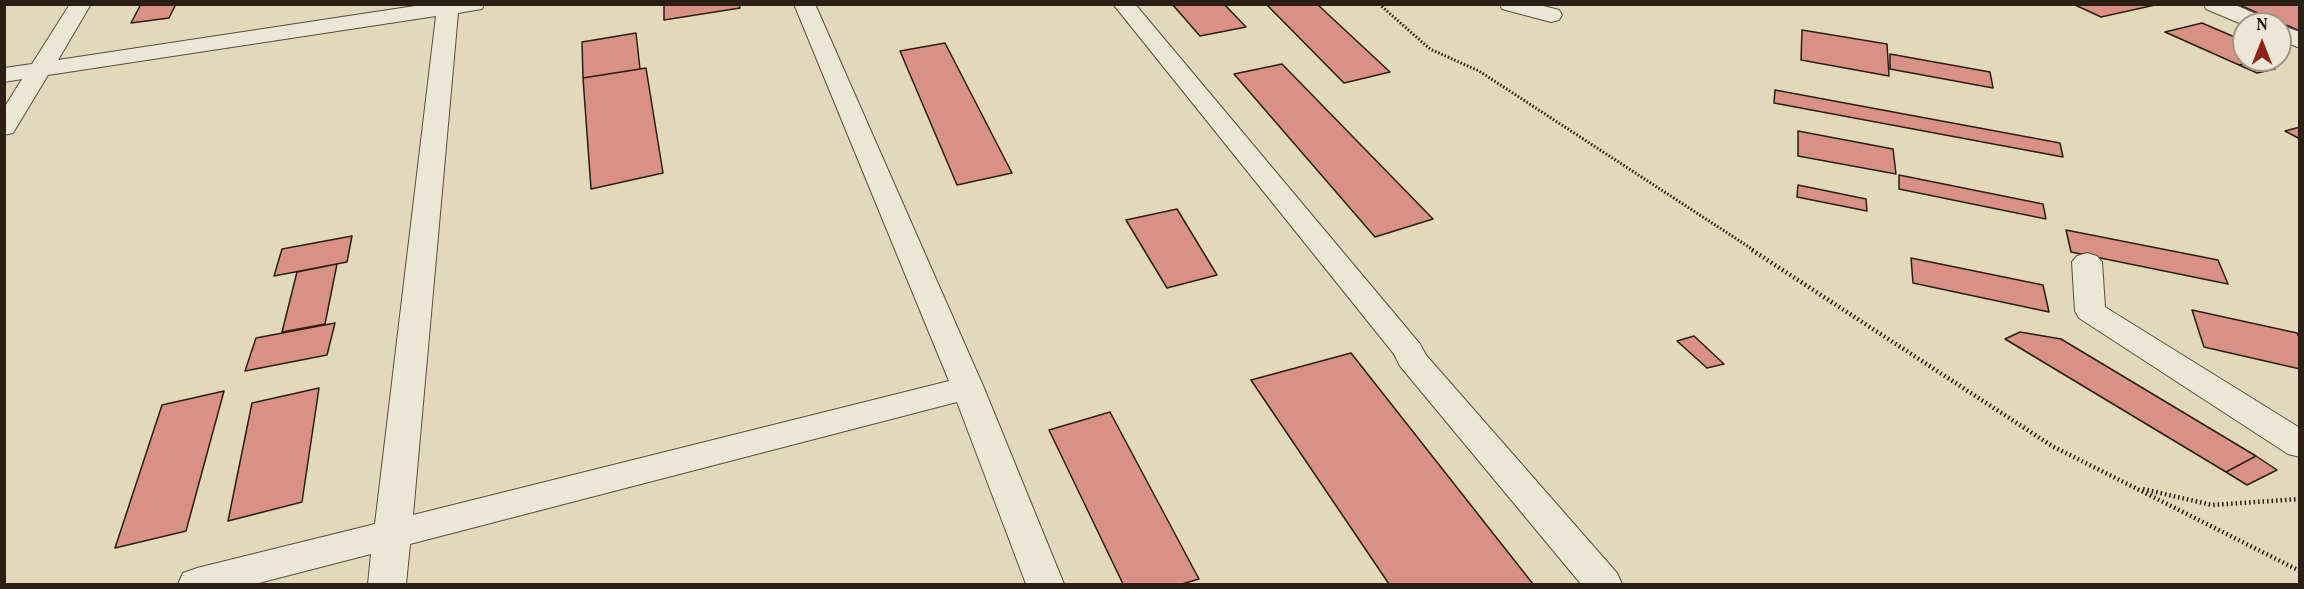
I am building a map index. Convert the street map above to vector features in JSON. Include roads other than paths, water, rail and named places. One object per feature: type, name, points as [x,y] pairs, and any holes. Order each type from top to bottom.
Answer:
[{"type":"street","points":[[4,128],[81,4]]},
{"type":"street","points":[[804,4],[968,388],[1045,585]]},
{"type":"street","points":[[1123,4],[1410,351],[1411,358],[1603,585]]},
{"type":"street","points":[[1510,4],[1551,15]]},
{"type":"street","points":[[2214,4],[2232,12]]},
{"type":"street","points":[[4,75],[456,6],[387,585]]},
{"type":"street","points":[[2087,262],[2090,311],[2300,445]]},
{"type":"street","points":[[197,585],[968,388]]}]
